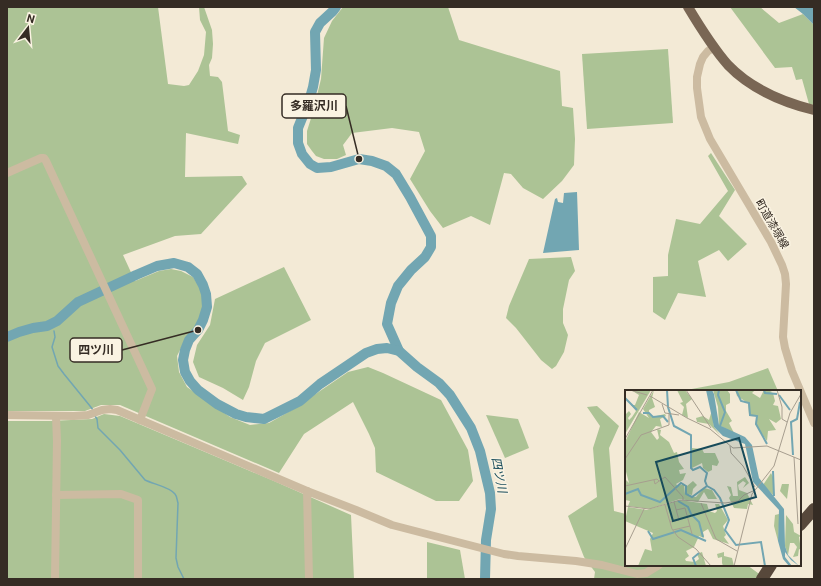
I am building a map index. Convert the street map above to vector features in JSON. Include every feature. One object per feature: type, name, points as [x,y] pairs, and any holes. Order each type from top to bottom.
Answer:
[{"type":"highway","points":[[802,519],[814,508]]},
{"type":"highway","points":[[762,579],[770,566]]},
{"type":"main road","points":[[688,7],[719,54],[739,75],[752,85],[782,101],[814,110]]},
{"type":"street","name":"町道漆塚線","points":[[715,47],[703,57],[697,77],[701,117],[710,139],[771,242],[782,265],[786,284],[783,337],[784,348],[800,390]]},
{"type":"street","points":[[7,173],[41,158],[44,158],[46,161],[152,389],[140,420]]},
{"type":"street","name":"町道漆塚線","points":[[801,392],[814,423]]},
{"type":"street","points":[[7,415],[88,415],[102,410],[117,410],[307,491],[392,525],[504,554],[576,561],[602,565],[637,574],[646,574],[658,566]]},
{"type":"street","points":[[55,579],[56,416]]},
{"type":"street","points":[[307,491],[309,579]]},
{"type":"street","points":[[56,495],[121,494],[138,500],[138,579]]},
{"type":"green space","points":[[7,7],[158,7],[168,84],[184,86],[189,85],[198,71],[204,55],[206,32],[200,20],[199,7],[204,7],[212,30],[213,44],[212,58],[209,65],[210,76],[218,77],[222,82],[228,131],[240,135],[238,144],[186,133],[185,177],[242,176],[247,184],[201,234],[175,236],[123,255],[135,281],[159,271],[171,269],[181,271],[193,277],[200,288],[203,296],[203,305],[199,323],[186,338],[177,356],[179,372],[187,387],[230,417],[250,425],[269,423],[292,410],[348,372],[368,367],[383,373],[441,400],[468,450],[473,481],[459,501],[436,501],[376,472],[375,448],[353,402],[304,434],[279,473],[120,405],[101,405],[85,411],[7,411]]},
{"type":"green space","points":[[343,7],[448,7],[459,40],[560,71],[562,106],[573,108],[575,139],[574,165],[562,181],[543,199],[523,188],[511,174],[504,173],[490,225],[471,216],[443,228],[430,211],[410,179],[425,151],[419,132],[392,128],[352,133],[343,145],[346,155],[337,159],[324,159],[316,156],[307,144],[307,131],[321,79],[324,38],[332,21]]},
{"type":"green space","points":[[730,7],[760,7],[779,23],[803,14],[814,25],[814,105],[809,104],[802,79],[796,80],[792,67],[775,68]]},
{"type":"green space","points":[[668,49],[673,123],[587,129],[582,54]]},
{"type":"green space","points":[[711,153],[735,190],[719,216],[747,244],[728,261],[719,250],[698,261],[706,297],[678,293],[665,320],[653,312],[653,277],[668,276],[668,255],[676,219],[700,224],[728,191],[708,156]]},
{"type":"green space","points":[[571,257],[575,271],[569,280],[563,309],[563,323],[568,335],[564,352],[556,366],[552,369],[541,360],[516,328],[506,318],[509,306],[529,259]]},
{"type":"green space","points":[[284,267],[311,320],[265,343],[256,361],[249,387],[243,400],[223,388],[199,377],[193,362],[197,345],[210,325],[215,299]]},
{"type":"green space","points":[[768,368],[778,390],[686,390],[729,382]]},
{"type":"green space","points":[[597,406],[619,426],[609,448],[614,511],[625,514],[625,566],[748,566],[766,579],[594,579],[595,572],[584,557],[568,516],[597,497],[593,448],[600,426],[587,407]]},
{"type":"green space","points":[[104,414],[120,416],[351,515],[354,579],[7,579],[7,421],[92,419]]},
{"type":"green space","points":[[486,415],[518,419],[529,448],[505,458]]},
{"type":"green space","points":[[427,542],[460,550],[465,579],[427,579]]},
{"type":"water","points":[[794,7],[814,7],[814,25],[803,14]]},
{"type":"water","points":[[577,192],[579,250],[543,253],[555,199],[557,198],[558,202],[563,203],[564,193]]},
{"type":"waterway","points":[[336,7],[320,23],[315,32],[316,70],[309,101],[298,128],[298,143],[302,154],[310,164],[317,168],[331,167],[359,159],[372,161],[386,166],[396,174],[431,236],[431,247],[425,257],[411,270],[398,286],[391,303],[387,324],[399,351]]},
{"type":"waterway","name":"四ツ川","points":[[7,337],[33,328],[47,326],[57,321],[78,302],[157,266],[174,263],[188,267],[197,274],[206,294],[207,307],[203,320],[198,330],[189,340],[185,350],[183,360],[185,372],[190,381],[198,390],[217,404],[236,414],[264,419],[300,401],[320,384],[366,353],[377,349],[387,348],[399,351],[417,367],[439,383],[450,395],[471,428],[480,451],[490,493],[491,509],[486,540],[485,579]]},
{"type":"waterway","points":[[54,331],[55,337],[52,347],[58,366],[93,410]]},
{"type":"waterway","points":[[95,416],[97,419],[98,428],[120,450],[145,480],[169,489],[176,495],[178,503],[176,558],[178,567],[184,579]]},
{"type":"place","name":"多羅沢川","points":[[359,159]]},
{"type":"place","name":"四ツ川","points":[[198,330]]}]
